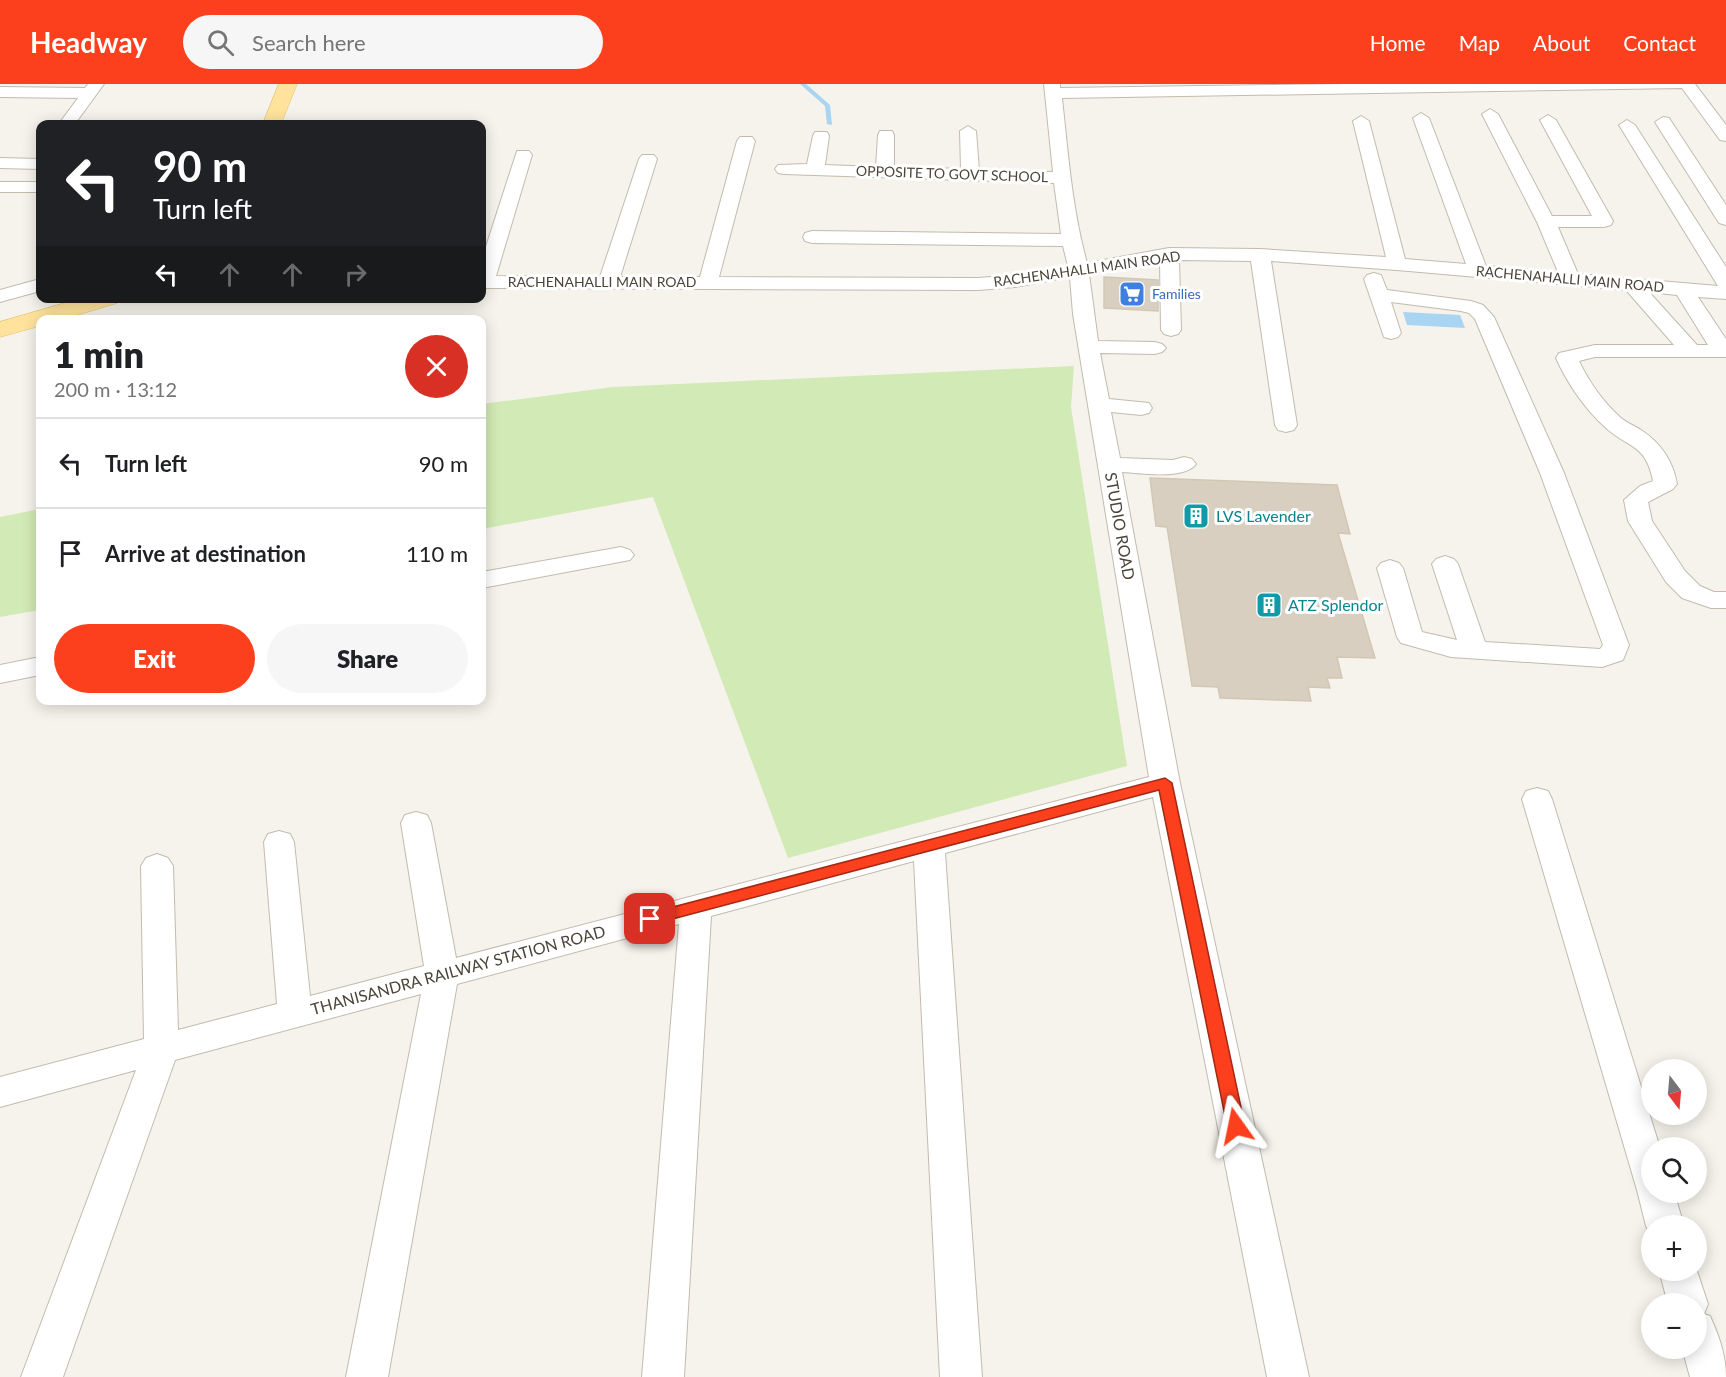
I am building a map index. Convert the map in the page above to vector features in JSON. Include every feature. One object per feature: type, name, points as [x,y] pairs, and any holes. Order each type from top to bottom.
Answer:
[{"type":"main road","points":[[274,120],[288,84]]},
{"type":"main road","points":[[53,315],[93,303]]},
{"type":"main road","points":[[77,315],[115,303]]},
{"type":"main road","points":[[4,330],[36,320]]},
{"type":"main road","points":[[4,330],[36,326]]},
{"type":"street","points":[[1038,84],[1052,87],[1679,84]]},
{"type":"street","points":[[1688,84],[1726,136]]},
{"type":"street","points":[[1052,87],[1062,178]]},
{"type":"street","points":[[0,92],[93,88]]},
{"type":"street","points":[[70,120],[93,88]]},
{"type":"street","points":[[1490,114],[1546,222],[1571,280]]},
{"type":"street","points":[[1421,118],[1478,270]]},
{"type":"street","points":[[1546,222],[1604,221],[1548,120]]},
{"type":"street","points":[[1361,121],[1397,264]]},
{"type":"street","points":[[1663,122],[1726,219]]},
{"type":"street","points":[[1627,126],[1726,283]]},
{"type":"street","points":[[968,131],[970,176]]},
{"type":"street","points":[[885,172],[886,135]]},
{"type":"street","points":[[815,170],[821,136]]},
{"type":"street","points":[[708,282],[746,141]]},
{"type":"street","points":[[486,272],[523,155]]},
{"type":"street","points":[[608,282],[648,159]]},
{"type":"street","points":[[0,163],[36,164]]},
{"type":"street","name":"OPPOSITE TO GOVT SCHOOL","points":[[784,169],[1062,178],[1071,240],[1079,269]]},
{"type":"street","points":[[0,188],[36,187]]},
{"type":"street","points":[[812,237],[1071,240]]},
{"type":"street","points":[[1169,254],[1171,330]]},
{"type":"street","name":"RACHENAHALLI MAIN ROAD","points":[[486,282],[978,284],[1015,281],[1169,254],[1260,255],[1371,262],[1726,293]]},
{"type":"street","points":[[1260,255],[1286,425]]},
{"type":"street","points":[[1371,262],[1391,333]]},
{"type":"street","name":"STUDIO ROAD","points":[[1079,269],[1089,347],[1165,783]]},
{"type":"street","points":[[0,296],[36,286]]},
{"type":"street","points":[[1633,286],[1691,351]]},
{"type":"street","points":[[1684,290],[1725,351]]},
{"type":"street","points":[[1379,295],[1464,305],[1476,309],[1484,317],[1552,473],[1616,645],[1613,654],[1602,658],[1474,649],[1425,643],[1399,570]]},
{"type":"street","points":[[1089,347],[1155,348]]},
{"type":"street","points":[[1725,351],[1595,351],[1567,358],[1572,371],[1615,425],[1635,436],[1653,450],[1663,470],[1665,484],[1648,491],[1636,500],[1640,521],[1675,576],[1690,592],[1711,600],[1726,600]]},
{"type":"street","points":[[1100,405],[1141,408]]},
{"type":"street","points":[[1110,465],[1174,467],[1185,464]]},
{"type":"street","points":[[486,579],[621,555]]},
{"type":"street","points":[[1445,564],[1474,649]]},
{"type":"street","points":[[0,674],[36,667]]},
{"type":"street","points":[[1165,783],[1288,1377]]},
{"type":"street","name":"THANISANDRA RAILWAY STATION ROAD","points":[[0,1092],[1165,783]]},
{"type":"street","points":[[1537,799],[1641,1144]]},
{"type":"street","points":[[367,1377],[442,973],[416,823]]},
{"type":"street","points":[[279,843],[295,1012]]},
{"type":"street","points":[[929,844],[961,1377]]},
{"type":"street","points":[[42,1377],[161,1050],[157,866]]},
{"type":"street","points":[[663,1377],[696,908]]},
{"type":"street","points":[[1706,1359],[1712,1377]]},
{"type":"green space","points":[[1074,366],[1071,407],[1127,766],[788,858],[653,497],[486,528],[486,403],[613,387]]},
{"type":"green space","points":[[36,510],[36,611],[0,617],[0,517]]},
{"type":"water","points":[[1403,312],[1460,315],[1465,328],[1407,325]]},
{"type":"building","name":"Families","points":[[1104,277],[1158,280],[1158,311],[1104,308]]},
{"type":"building","name":"ATZ Splendor","points":[[1150,478],[1337,485],[1350,534],[1338,533],[1375,658],[1337,657],[1342,678],[1327,678],[1330,688],[1308,687],[1311,701],[1220,698],[1218,687],[1192,686],[1167,527],[1156,526]]},
{"type":"waterway","points":[[803,84],[828,106],[830,124]]},
{"type":"place","name":"Families","points":[[1132,294]]},
{"type":"place","name":"LVS Lavender","points":[[1196,516]]},
{"type":"place","name":"ATZ Splendor","points":[[1269,605]]},
{"type":"route","points":[[650,919],[1165,783],[1236,1126]]}]
